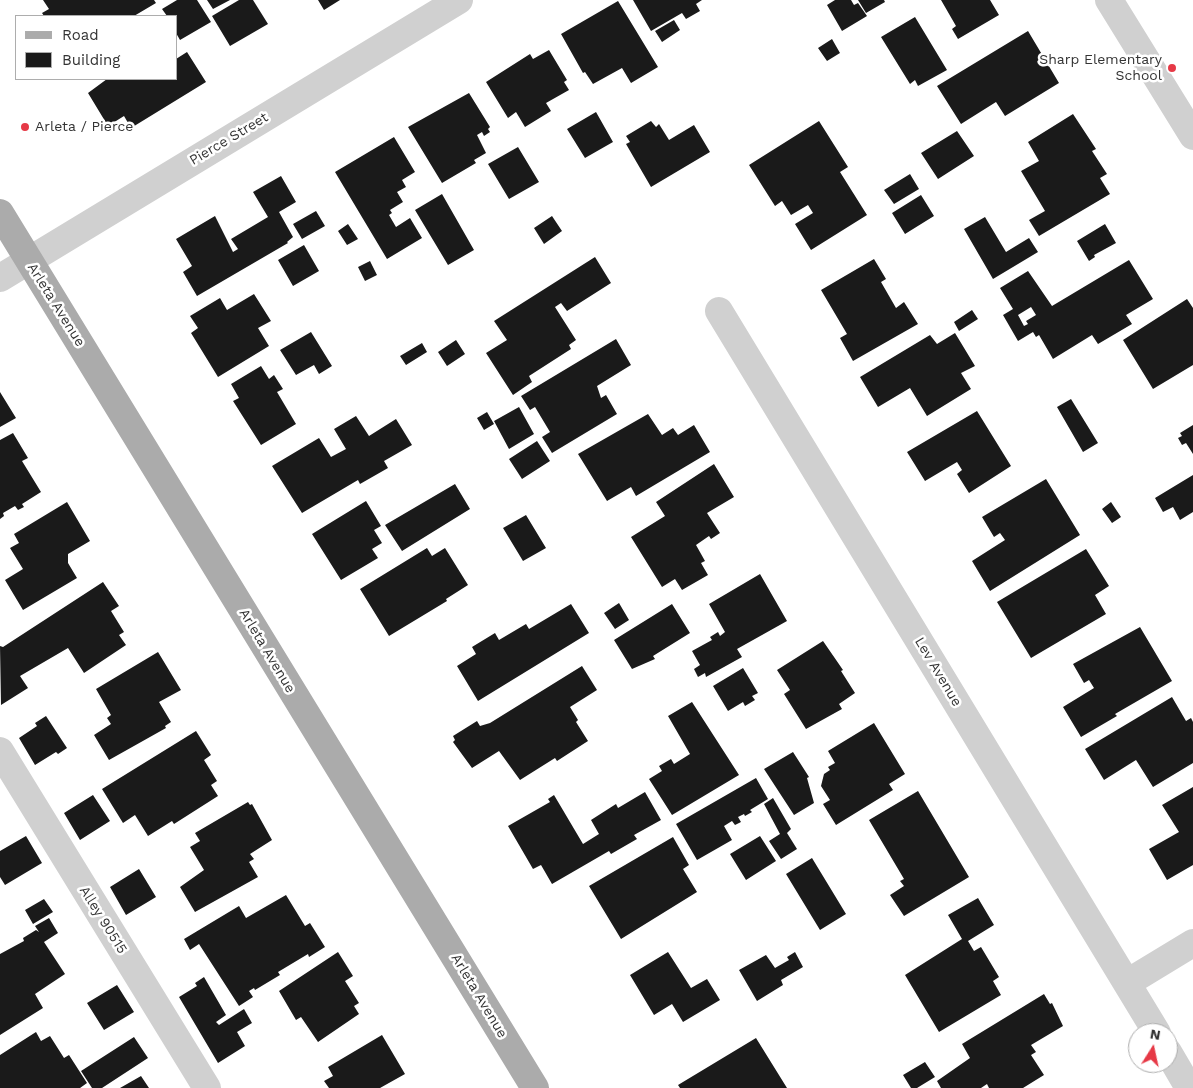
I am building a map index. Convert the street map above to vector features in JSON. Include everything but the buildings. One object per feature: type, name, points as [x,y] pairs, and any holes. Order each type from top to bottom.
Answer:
[{"type":"main road","name":"Arleta Avenue","points":[[0,214],[535,1088]]},
{"type":"street","name":"Pierce Street","points":[[0,278],[459,0]]},
{"type":"street","points":[[1109,0],[1193,136]]},
{"type":"street","name":"Lev Avenue","points":[[719,311],[1151,1023]]},
{"type":"street","name":"Alley 90515","points":[[0,751],[206,1088]]},
{"type":"street","points":[[1126,983],[1193,943]]},
{"type":"street","points":[[1178,1068],[1190,1088]]},
{"type":"place","name":"Sharp Elementary School","points":[[1172,68]]},
{"type":"place","name":"Arleta / Pierce","points":[[25,127]]}]
